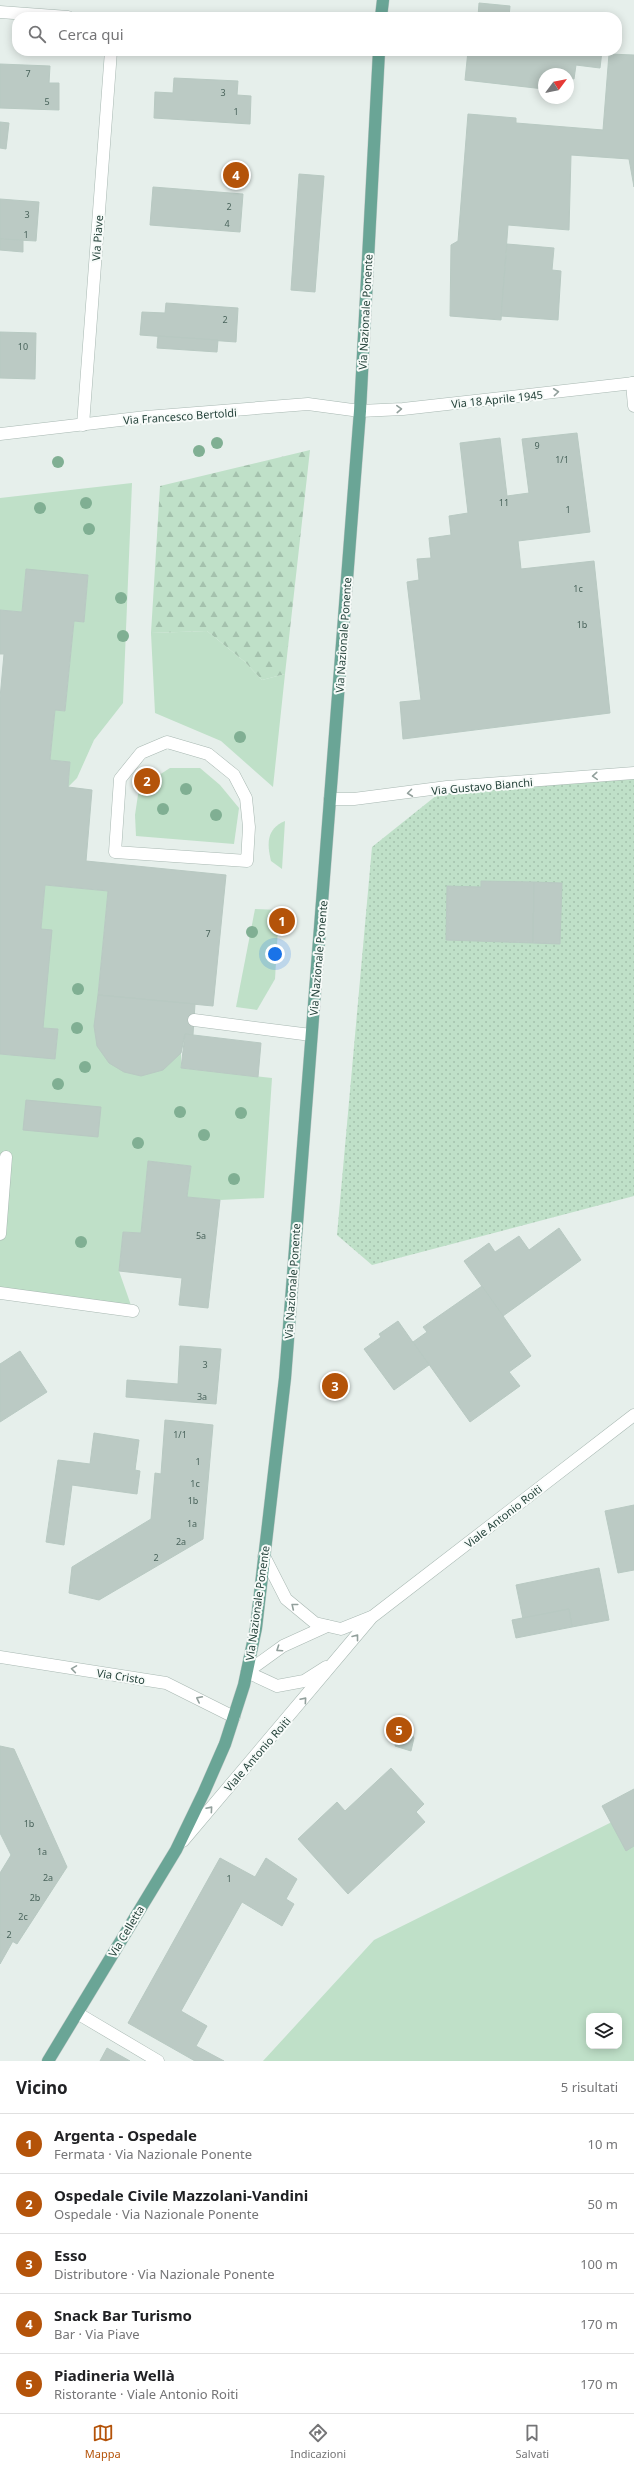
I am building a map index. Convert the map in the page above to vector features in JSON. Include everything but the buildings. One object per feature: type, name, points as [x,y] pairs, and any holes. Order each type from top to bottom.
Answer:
[{"type":"main road","points":[[381,12],[382,0]]},
{"type":"main road","name":"Via Nazionale Ponente","points":[[176,1850],[204,1792],[234,1717],[247,1672],[256,1628],[285,1378],[360,411],[379,56]]},
{"type":"main road","name":"Via Celletta","points":[[48,2061],[176,1850]]},
{"type":"street","points":[[0,12],[12,13]]},
{"type":"street","name":"Via Piave","points":[[83,424],[110,56]]},
{"type":"street","points":[[633,383],[634,406]]},
{"type":"street","name":"Via 18 Aprile 1945","points":[[360,411],[403,409],[633,383]]},
{"type":"street","name":"Via Francesco Bertoldi","points":[[0,434],[146,417],[308,404],[360,411]]},
{"type":"street","points":[[167,742],[208,754],[234,775],[246,798],[249,827],[247,861],[115,852],[120,779],[141,753],[167,742]]},
{"type":"street","name":"Via Gustavo Bianchi","points":[[330,799],[354,799],[447,788],[634,773]]},
{"type":"street","points":[[194,1020],[312,1035]]},
{"type":"street","points":[[0,1234],[6,1157]]},
{"type":"street","points":[[0,1293],[133,1311]]},
{"type":"street","name":"Viale Antonio Roiti","points":[[176,1850],[372,1617],[634,1415]]},
{"type":"street","name":"Viale Antonio Roiti","points":[[264,1556],[286,1599],[315,1622],[341,1629],[372,1617]]},
{"type":"street","name":"Viale Antonio Roiti","points":[[327,1626],[283,1646],[247,1672],[277,1686],[304,1681],[339,1658]]},
{"type":"street","name":"Via Cristo","points":[[0,1657],[166,1682],[234,1717]]},
{"type":"street","points":[[77,2013],[158,2061]]},
{"type":"green space","points":[[310,450],[285,674],[262,680],[245,662],[207,631],[151,633],[160,486]]},
{"type":"green space","points":[[132,483],[123,703],[94,740],[77,778],[68,787],[70,762],[50,760],[55,710],[65,711],[74,621],[84,622],[88,575],[26,570],[22,612],[0,610],[0,498]]},
{"type":"green space","points":[[207,631],[245,662],[262,680],[285,674],[273,787],[221,741],[155,713],[151,633]]},
{"type":"green space","points":[[170,768],[200,768],[220,785],[239,808],[234,844],[136,836],[135,815],[139,788]]},
{"type":"green space","points":[[634,773],[634,1196],[372,1265],[337,1235],[372,847],[447,787]]},
{"type":"green space","points":[[285,821],[282,869],[271,861],[269,838],[274,828]]},
{"type":"green space","points":[[45,885],[108,891],[98,994],[189,1004],[181,1053],[181,1068],[272,1078],[264,1198],[220,1200],[187,1197],[191,1166],[148,1161],[141,1233],[123,1232],[119,1271],[133,1311],[0,1293],[0,1054],[55,1058],[58,1029],[43,1028],[41,929]]},
{"type":"green space","points":[[255,909],[279,910],[275,979],[257,1010],[236,1007]]},
{"type":"green space","points":[[634,1811],[634,2061],[263,2061],[374,1940]]},
{"type":"place","name":"Snack Bar Turismo","points":[[236,175]]},
{"type":"place","name":"Ospedale Civile Mazzolani-Vandini","points":[[147,781]]},
{"type":"place","name":"Argenta - Ospedale","points":[[282,921]]},
{"type":"place","name":"Esso","points":[[335,1386]]},
{"type":"place","name":"Piadineria Wellà","points":[[399,1730]]}]
